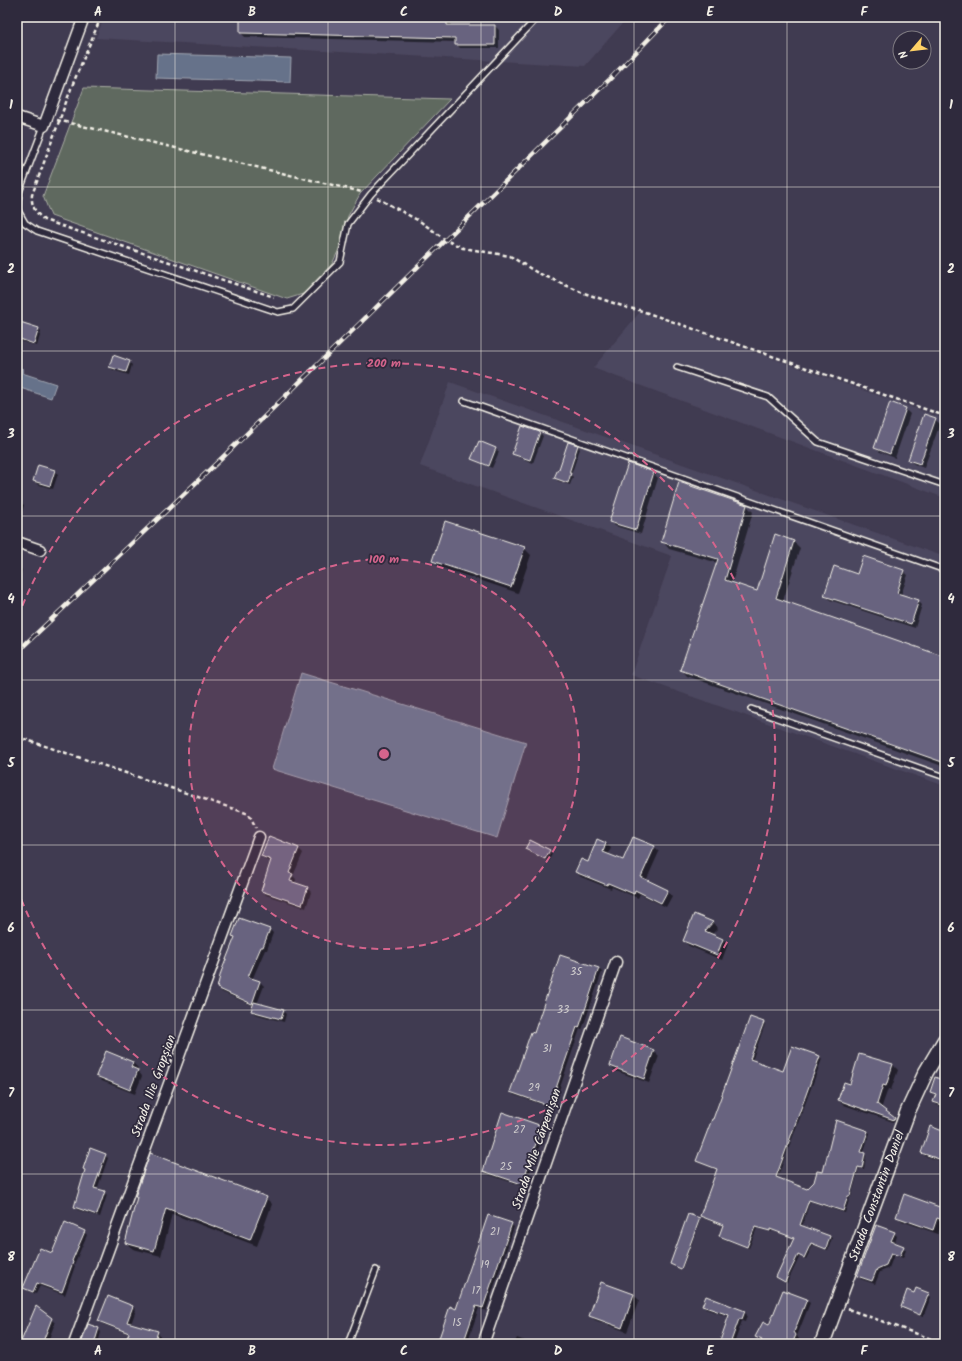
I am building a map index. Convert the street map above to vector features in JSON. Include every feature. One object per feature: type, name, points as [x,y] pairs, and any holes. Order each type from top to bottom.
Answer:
[{"type":"street","points":[[17,117],[44,126],[84,17]]},
{"type":"street","points":[[17,542],[40,550]]},
{"type":"street","name":"Strada Ilie Gropșian","points":[[74,1344],[259,837]]},
{"type":"street","name":"Strada Mile Cărpenișan","points":[[482,1344],[616,962]]},
{"type":"street","name":"Strada Constantin Daniel","points":[[822,1344],[908,1111],[926,1072],[943,1049]]},
{"type":"lane","points":[[44,126],[19,192],[17,208],[24,223],[38,231],[278,312],[293,309],[340,262],[348,224],[371,194],[538,17]]},
{"type":"lane","points":[[677,367],[768,397],[818,442],[945,485]]},
{"type":"lane","points":[[464,400],[945,570]]},
{"type":"lane","points":[[751,709],[945,777]]},
{"type":"lane","points":[[348,1344],[376,1270]]},
{"type":"path","points":[[101,17],[72,86],[32,195],[34,209],[44,220],[274,297]]},
{"type":"path","points":[[60,120],[371,194],[421,222],[446,240],[463,248],[510,256],[536,272],[581,292],[628,308],[640,310],[945,416]]},
{"type":"path","points":[[17,739],[24,739],[249,814],[255,824],[259,837]]},
{"type":"path","points":[[836,1305],[945,1344]]},
{"type":"shaded area","points":[[104,17],[628,17],[585,66],[96,38]]},
{"type":"shaded area","points":[[640,312],[945,419],[945,498],[593,368]]},
{"type":"shaded area","points":[[450,382],[945,557],[945,786],[631,675],[672,556],[420,466]]},
{"type":"green space","points":[[84,88],[450,99],[360,194],[348,216],[341,245],[332,264],[303,294],[287,299],[51,216],[43,196]]},
{"type":"water","points":[[157,54],[291,58],[290,82],[156,78]]},
{"type":"water","points":[[17,367],[23,369],[22,373],[56,384],[51,398],[17,387]]},
{"type":"water","points":[[301,673],[526,742],[497,838],[272,769]]},
{"type":"building","points":[[240,17],[447,17],[447,25],[495,25],[495,45],[455,45],[455,38],[240,33]]},
{"type":"building","points":[[17,321],[39,328],[34,344],[17,338]]},
{"type":"building","points":[[113,355],[130,361],[126,372],[109,367]]},
{"type":"building","points":[[890,402],[906,408],[890,454],[874,448]]},
{"type":"building","points":[[924,414],[936,418],[920,464],[908,460]]},
{"type":"building","points":[[522,426],[540,432],[530,460],[512,454]]},
{"type":"building","points":[[479,441],[496,448],[489,466],[471,459]]},
{"type":"building","points":[[568,442],[578,445],[569,473],[571,473],[568,483],[554,478],[559,469]]},
{"type":"building","points":[[628,463],[654,472],[636,530],[609,522]]},
{"type":"building","points":[[38,465],[55,470],[50,486],[33,481]]},
{"type":"building","points":[[679,482],[747,505],[725,580],[757,591],[775,534],[794,541],[776,598],[945,657],[945,763],[680,670],[718,559],[661,542]]},
{"type":"building","points":[[445,521],[525,547],[511,587],[432,561]]},
{"type":"building","points":[[863,556],[904,570],[897,593],[919,600],[911,624],[824,596],[834,566],[857,574]]},
{"type":"building","points":[[269,836],[299,848],[289,873],[293,874],[290,881],[308,887],[302,905],[261,891],[271,860],[261,856]]},
{"type":"building","points":[[633,837],[655,846],[641,877],[668,890],[661,903],[635,890],[634,894],[608,883],[607,885],[575,872],[581,859],[588,862],[597,839],[606,843],[603,852],[623,860]]},
{"type":"building","points":[[530,840],[550,850],[545,859],[525,849]]},
{"type":"building","points":[[694,914],[713,922],[705,931],[723,939],[717,955],[683,941]]},
{"type":"building","points":[[239,918],[270,929],[248,977],[260,981],[252,1004],[217,988],[221,972],[235,937],[232,936]]},
{"type":"building","points":[[560,955],[599,968],[579,1028],[577,1027],[550,1106],[510,1092],[531,1032],[534,1033]]},
{"type":"building","points":[[254,1002],[284,1010],[281,1019],[251,1011]]},
{"type":"building","points":[[750,1017],[764,1022],[750,1059],[783,1071],[792,1046],[820,1056],[776,1177],[807,1189],[814,1182],[817,1171],[823,1172],[836,1120],[868,1131],[861,1152],[865,1153],[862,1168],[858,1167],[850,1196],[848,1196],[843,1211],[809,1200],[800,1225],[830,1236],[826,1249],[811,1243],[804,1258],[798,1255],[785,1282],[776,1277],[794,1238],[770,1229],[770,1231],[755,1227],[747,1247],[719,1236],[723,1225],[700,1216],[717,1169],[696,1161]]},
{"type":"building","points":[[620,1037],[654,1050],[644,1079],[610,1066]]},
{"type":"building","points":[[106,1051],[133,1062],[131,1067],[138,1070],[130,1090],[96,1076]]},
{"type":"building","points":[[859,1054],[893,1064],[886,1086],[883,1085],[877,1104],[895,1118],[894,1120],[838,1100],[844,1082],[850,1084]]},
{"type":"building","points":[[943,1071],[945,1072],[945,1106],[933,1102],[936,1094],[930,1092],[935,1077],[940,1079]]},
{"type":"building","points":[[502,1112],[542,1126],[522,1184],[483,1171]]},
{"type":"building","points":[[930,1126],[945,1132],[945,1161],[921,1153]]},
{"type":"building","points":[[90,1148],[106,1154],[94,1188],[105,1191],[97,1215],[74,1207],[85,1170],[83,1169]]},
{"type":"building","points":[[150,1153],[267,1197],[250,1240],[166,1208],[154,1251],[125,1243],[137,1197],[135,1197]]},
{"type":"building","points":[[904,1194],[945,1209],[945,1221],[937,1218],[933,1230],[896,1217]]},
{"type":"building","points":[[688,1214],[700,1218],[681,1269],[670,1264]]},
{"type":"building","points":[[488,1215],[512,1223],[483,1308],[476,1306],[463,1344],[437,1344],[450,1306],[456,1309]]},
{"type":"building","points":[[65,1222],[85,1231],[72,1261],[73,1262],[62,1292],[37,1283],[33,1292],[23,1288],[40,1248],[52,1253]]},
{"type":"building","points":[[876,1225],[895,1232],[891,1241],[904,1246],[900,1256],[891,1253],[886,1265],[877,1269],[872,1281],[857,1276]]},
{"type":"building","points":[[601,1282],[634,1294],[622,1328],[589,1316]]},
{"type":"building","points":[[916,1288],[929,1293],[920,1315],[901,1307],[907,1290],[914,1293]]},
{"type":"building","points":[[783,1290],[807,1299],[794,1332],[796,1335],[792,1344],[760,1344],[762,1340],[755,1337],[763,1322],[769,1325]]},
{"type":"building","points":[[108,1296],[133,1306],[127,1322],[158,1331],[154,1344],[148,1344],[127,1338],[129,1333],[98,1321]]},
{"type":"building","points":[[706,1296],[745,1311],[742,1319],[739,1319],[730,1344],[719,1344],[729,1315],[702,1306]]},
{"type":"building","points":[[36,1306],[52,1318],[42,1344],[20,1344]]},
{"type":"building","points":[[88,1324],[99,1328],[94,1344],[81,1344]]},
{"type":"railway","points":[[17,652],[222,458],[611,78],[670,17]]}]
